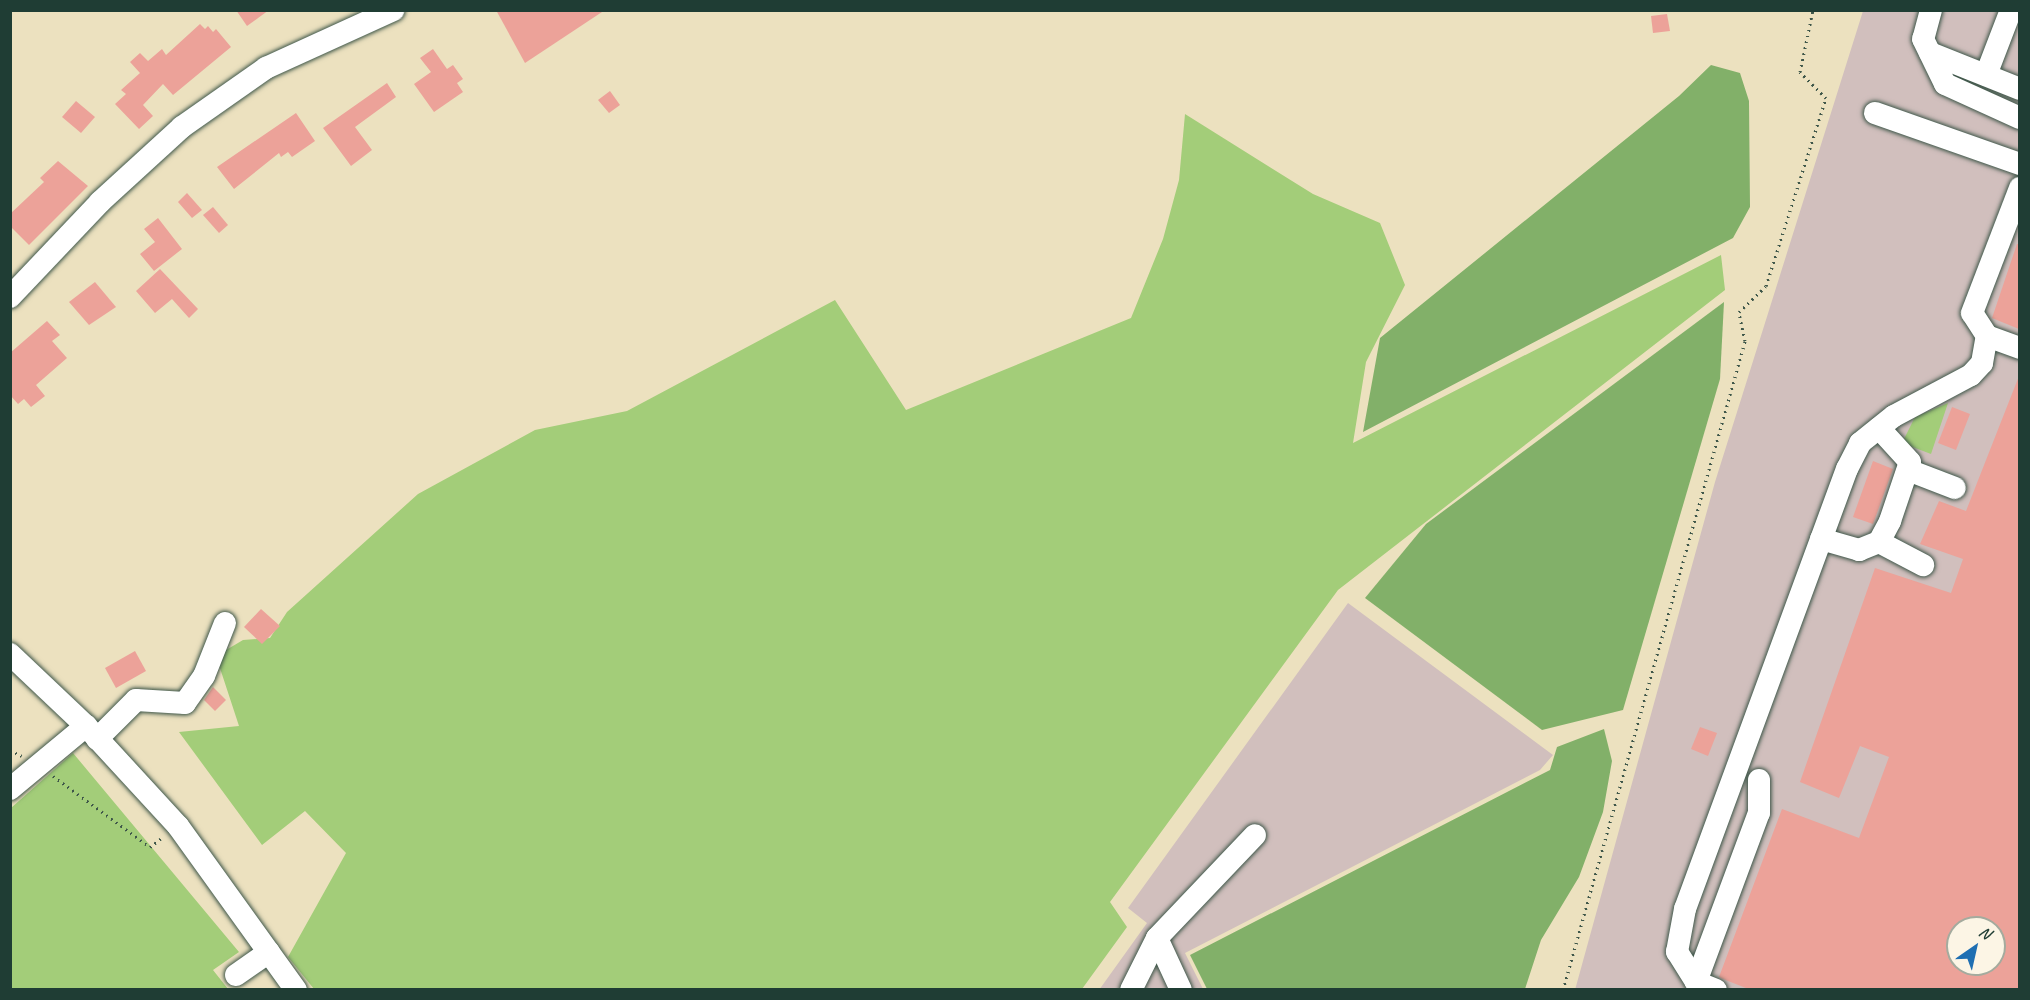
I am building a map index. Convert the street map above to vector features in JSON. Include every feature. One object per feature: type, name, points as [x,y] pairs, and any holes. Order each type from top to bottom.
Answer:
[{"type":"street","points":[[10,297],[100,202],[182,127],[266,68],[393,10]]},
{"type":"street","points":[[1931,10],[1923,39],[1945,84],[2019,118]]},
{"type":"street","points":[[1986,75],[2011,10]]},
{"type":"street","points":[[1930,52],[2019,89]]},
{"type":"street","points":[[1875,113],[2019,164]]},
{"type":"street","points":[[2019,188],[1972,313],[1987,336],[2019,348]]},
{"type":"street","points":[[1706,986],[1677,952],[1685,909],[1847,469],[1860,443],[1894,416],[1971,375],[1982,363],[1987,336]]},
{"type":"street","points":[[1821,539],[1859,550],[1879,542],[1910,462],[1879,428]]},
{"type":"street","points":[[1908,470],[1955,488]]},
{"type":"street","points":[[1879,542],[1923,565]]},
{"type":"street","points":[[10,789],[136,700],[185,703],[204,676],[225,623]]},
{"type":"street","points":[[10,654],[92,732],[177,826],[296,990]]},
{"type":"street","points":[[1706,986],[1759,813],[1759,780]]},
{"type":"street","points":[[1131,990],[1157,938],[1255,835]]},
{"type":"street","points":[[1157,938],[1181,990]]},
{"type":"street","points":[[236,975],[269,952]]},
{"type":"path","points":[[1563,990],[1745,341],[1739,312],[1766,286],[1826,98],[1800,72],[1814,10]]},
{"type":"path","points":[[58,780],[150,847]]},
{"type":"shaded area","points":[[1863,11],[2019,11],[2019,989],[1575,990],[1715,482]]},
{"type":"shaded area","points":[[1348,603],[1553,755],[1540,770],[1185,953],[1203,989],[1099,990],[1147,923],[1128,908]]},
{"type":"green space","points":[[1711,65],[1740,73],[1749,101],[1750,207],[1733,238],[1363,432],[1380,338],[1679,96]]},
{"type":"green space","points":[[1185,114],[1313,194],[1380,223],[1405,285],[1366,362],[1353,443],[1721,255],[1725,290],[1338,590],[1110,902],[1127,927],[1082,989],[314,989],[288,957],[346,853],[305,811],[262,845],[179,732],[239,726],[216,656],[243,640],[270,638],[287,612],[418,494],[535,430],[627,411],[835,300],[906,410],[1131,318],[1163,239],[1179,180]]},
{"type":"green space","points":[[1724,302],[1720,379],[1623,710],[1542,730],[1365,598],[1426,524]]},
{"type":"green space","points":[[1948,403],[1931,454],[1902,443],[1915,417]]},
{"type":"green space","points":[[1604,729],[1612,761],[1603,812],[1579,877],[1541,940],[1525,989],[1207,989],[1190,955],[1550,770],[1557,747]]},
{"type":"green space","points":[[73,753],[239,952],[213,970],[228,989],[11,989],[11,808]]},
{"type":"building","points":[[236,10],[269,10],[247,26]]},
{"type":"building","points":[[496,10],[605,10],[525,63]]},
{"type":"building","points":[[1667,14],[1670,31],[1653,33],[1651,16]]},
{"type":"building","points":[[200,24],[205,29],[208,26],[213,32],[216,29],[231,47],[173,95],[163,84],[143,105],[153,116],[139,129],[115,104],[126,94],[121,90],[140,73],[130,62],[140,53],[148,61],[162,49],[166,55]]},
{"type":"building","points":[[433,49],[447,69],[453,65],[463,79],[457,83],[463,92],[434,112],[414,84],[431,72],[420,58]]},
{"type":"building","points":[[387,83],[396,97],[355,127],[372,150],[351,166],[323,128]]},
{"type":"building","points":[[610,91],[620,105],[609,113],[598,100]]},
{"type":"building","points":[[76,101],[95,117],[81,133],[62,117]]},
{"type":"building","points":[[296,113],[315,141],[292,157],[288,152],[281,157],[279,153],[234,189],[217,167]]},
{"type":"building","points":[[58,161],[88,186],[29,245],[10,226],[10,214],[44,182],[40,178]]},
{"type":"building","points":[[187,193],[202,210],[192,218],[178,202]]},
{"type":"building","points":[[213,207],[228,225],[219,233],[203,215]]},
{"type":"building","points":[[158,218],[182,249],[154,271],[140,254],[155,242],[144,229]]},
{"type":"building","points":[[2017,244],[2019,244],[2019,329],[1992,318]]},
{"type":"building","points":[[160,269],[198,309],[189,318],[172,299],[155,313],[136,291]]},
{"type":"building","points":[[95,282],[116,307],[89,325],[69,302]]},
{"type":"building","points":[[47,321],[60,335],[52,341],[67,358],[36,385],[45,396],[31,407],[24,399],[18,404],[10,395],[10,353]]},
{"type":"building","points":[[2019,376],[2019,990],[1751,990],[1719,977],[1782,809],[1859,838],[1889,757],[1860,746],[1839,798],[1800,782],[1875,568],[1951,593],[1963,559],[1920,544],[1939,501],[1966,511]]},
{"type":"building","points":[[1952,407],[1970,414],[1956,450],[1938,443]]},
{"type":"building","points":[[1873,461],[1893,469],[1873,524],[1853,517]]},
{"type":"building","points":[[261,609],[280,626],[262,644],[244,627]]},
{"type":"building","points":[[135,651],[146,671],[116,688],[105,668]]},
{"type":"building","points":[[213,687],[226,700],[215,711],[204,700]]},
{"type":"building","points":[[1700,727],[1717,733],[1708,756],[1691,749]]}]
